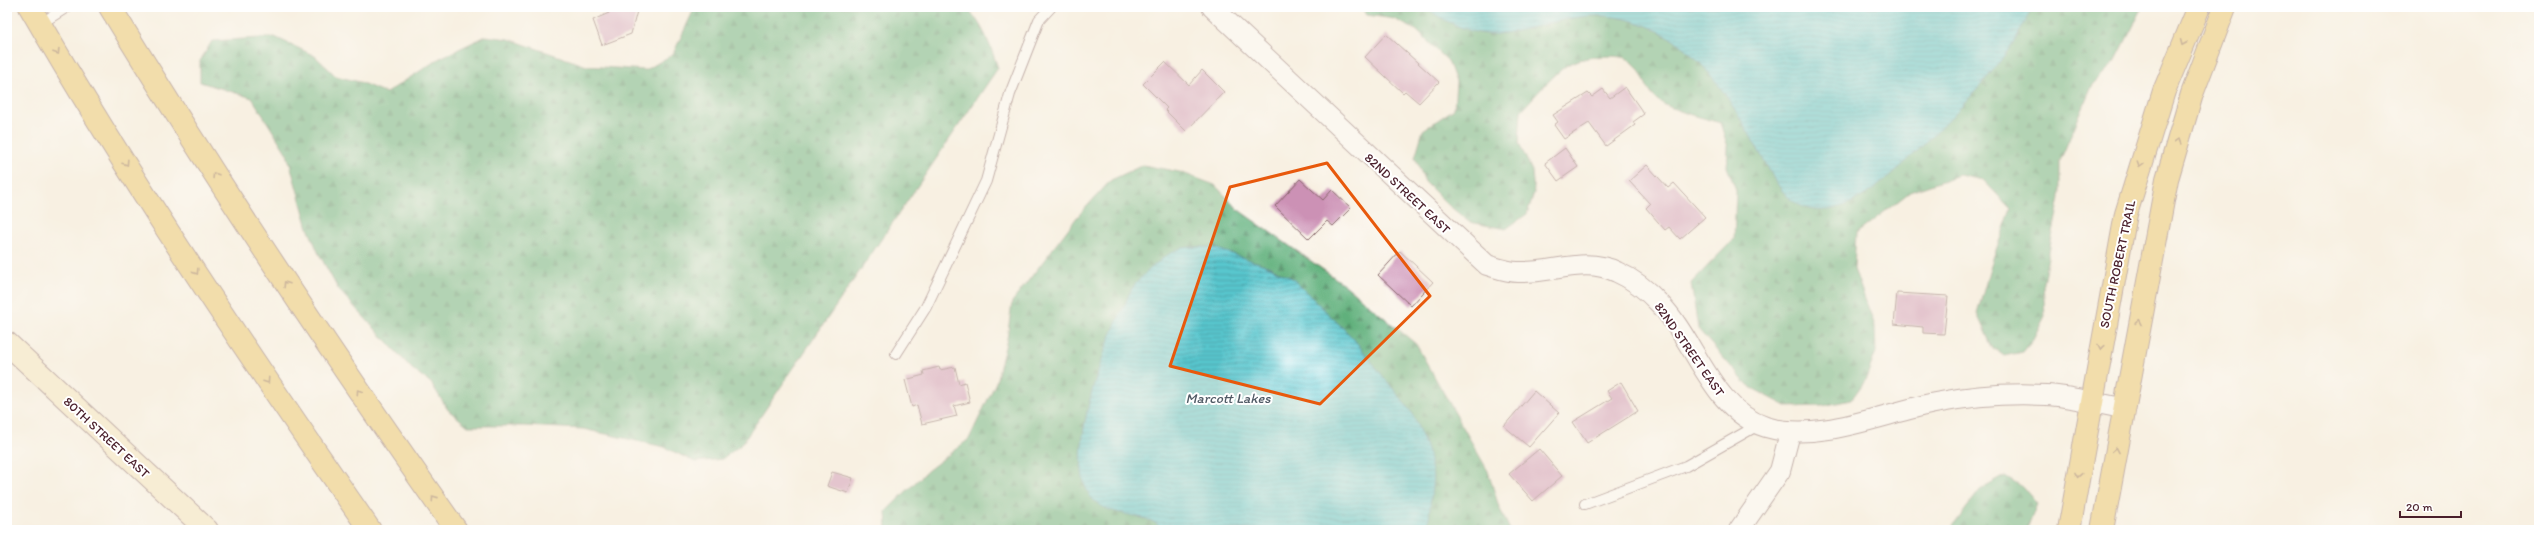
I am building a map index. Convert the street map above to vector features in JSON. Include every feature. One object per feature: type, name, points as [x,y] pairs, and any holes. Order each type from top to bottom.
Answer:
[{"type":"main road","points":[[110,7],[225,191],[314,327],[456,530]]},
{"type":"main road","name":"SOUTH ROBERT TRAIL","points":[[2069,530],[2115,267],[2138,170],[2164,91],[2199,7]]},
{"type":"main road","points":[[2102,530],[2167,179],[2192,94],[2225,7]]},
{"type":"main road","points":[[35,16],[122,157],[264,376],[370,530]]},
{"type":"street","name":"82ND STREET EAST","points":[[1212,7],[1487,265],[1519,272],[1591,264],[1616,271],[1639,285],[1661,304],[1723,397],[1744,416],[1760,424],[1790,433],[1860,422],[1935,403],[1994,395],[2047,395],[2124,408]]},
{"type":"street","name":"80TH STREET EAST","points":[[7,343],[207,530]]},
{"type":"street","points":[[1739,530],[1780,471],[1790,433]]},
{"type":"lane","points":[[35,16],[67,7]]},
{"type":"lane","points":[[896,354],[926,308],[986,181],[1010,94],[1039,20],[1051,7]]},
{"type":"lane","points":[[1585,504],[1686,466],[1760,424]]},
{"type":"highlighted area","points":[[1327,163],[1430,296],[1320,404],[1170,366],[1230,187]]},
{"type":"green space","points":[[695,7],[966,7],[982,28],[998,68],[742,444],[722,459],[695,462],[664,447],[583,429],[523,426],[468,426],[448,410],[431,383],[412,369],[338,289],[318,252],[308,228],[287,154],[252,98],[200,82],[200,61],[212,41],[275,37],[315,56],[336,76],[360,82],[386,93],[440,58],[486,36],[509,39],[587,66],[646,70],[673,54]]},
{"type":"green space","points":[[1360,7],[2143,7],[2115,62],[2093,84],[2060,161],[2060,198],[2043,282],[2045,316],[2033,340],[2023,352],[2004,356],[1992,347],[1977,314],[1993,258],[2011,209],[1983,180],[1959,175],[1910,192],[1856,234],[1854,269],[1875,326],[1876,352],[1865,381],[1851,400],[1823,406],[1788,407],[1748,386],[1698,329],[1691,283],[1734,239],[1736,190],[1727,167],[1728,147],[1720,123],[1694,116],[1659,101],[1650,92],[1635,65],[1626,58],[1600,56],[1574,61],[1558,73],[1521,111],[1519,143],[1532,171],[1534,193],[1527,214],[1506,229],[1469,222],[1447,204],[1425,182],[1415,157],[1423,130],[1454,109],[1456,82],[1448,61],[1416,30],[1394,19],[1367,15]]},
{"type":"green space","points":[[1143,165],[1180,172],[1215,185],[1240,211],[1345,285],[1416,344],[1488,471],[1499,507],[1510,530],[887,530],[886,511],[927,471],[969,439],[996,382],[1007,339],[1012,302],[1077,217],[1111,180]]},
{"type":"green space","points":[[2005,476],[2023,487],[2037,504],[2027,530],[1950,530],[1980,490]]},
{"type":"water","points":[[1425,7],[2033,7],[2022,29],[1994,69],[1962,106],[1910,158],[1874,189],[1845,206],[1829,210],[1814,210],[1799,205],[1786,196],[1772,176],[1725,94],[1711,75],[1696,58],[1678,43],[1658,31],[1636,22],[1617,17],[1599,16],[1566,19],[1516,31],[1489,34],[1460,27],[1440,18]]},
{"type":"water","name":"Marcott Lakes","points":[[1186,247],[1212,247],[1268,266],[1292,278],[1353,338],[1413,414],[1429,454],[1433,477],[1428,530],[1162,530],[1156,524],[1147,519],[1114,511],[1103,507],[1094,501],[1087,491],[1082,472],[1082,449],[1085,423],[1098,369],[1107,344],[1130,293],[1134,285],[1145,273],[1170,253]]},
{"type":"building","points":[[611,7],[638,7],[631,34],[602,45],[593,20],[609,13]]},
{"type":"building","points":[[1386,34],[1439,82],[1419,103],[1405,91],[1403,93],[1365,57]]},
{"type":"building","points":[[1165,62],[1189,85],[1202,70],[1224,92],[1186,131],[1165,110],[1167,108],[1143,84]]},
{"type":"building","points":[[1625,87],[1644,114],[1633,122],[1635,125],[1606,146],[1589,123],[1564,139],[1554,125],[1558,122],[1553,115],[1588,93],[1592,97],[1603,89],[1610,98]]},
{"type":"building","points":[[1565,148],[1578,167],[1558,181],[1545,163]]},
{"type":"building","points":[[1647,165],[1668,188],[1674,183],[1705,217],[1680,239],[1669,227],[1665,230],[1646,208],[1650,204],[1629,181]]},
{"type":"building","points":[[1300,179],[1323,200],[1332,190],[1351,208],[1333,226],[1327,221],[1309,239],[1275,206]]},
{"type":"building","points":[[1400,251],[1433,282],[1411,306],[1378,275]]},
{"type":"building","points":[[1897,293],[1948,296],[1944,334],[1923,333],[1923,327],[1894,324]]},
{"type":"building","points":[[939,367],[940,370],[955,367],[959,384],[965,382],[970,402],[954,406],[957,416],[922,424],[917,405],[912,407],[905,380],[924,375],[923,371]]},
{"type":"building","points":[[1621,382],[1638,411],[1587,443],[1573,422],[1612,398],[1607,391]]},
{"type":"building","points":[[1534,391],[1559,413],[1529,447],[1504,426]]},
{"type":"building","points":[[1539,449],[1562,476],[1533,501],[1509,474]]},
{"type":"building","points":[[832,472],[853,478],[848,493],[827,486]]}]
